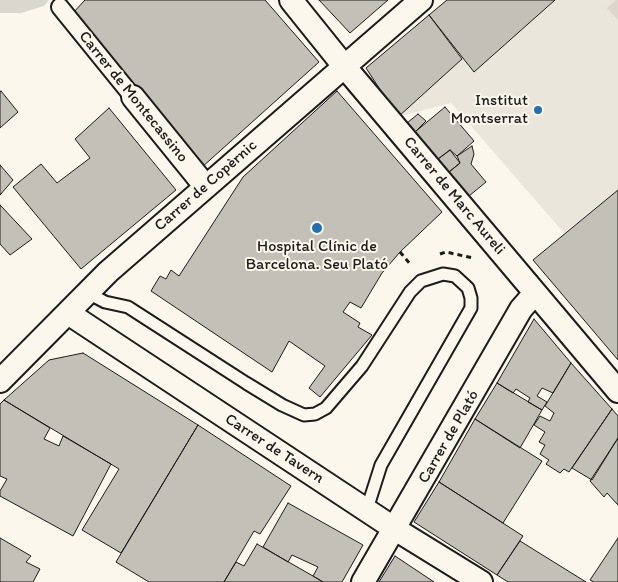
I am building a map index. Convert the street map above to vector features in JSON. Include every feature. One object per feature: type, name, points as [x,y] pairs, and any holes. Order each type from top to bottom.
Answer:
[{"type":"street","name":"Carrer de Marc Aureli","points":[[291,0],[344,66],[618,391]]},
{"type":"street","name":"Carrer de Copèrnic","points":[[0,380],[108,272],[421,0]]},
{"type":"street","name":"Carrer de Montecassino","points":[[60,7],[206,187]]},
{"type":"street","name":"Carrer de Plató","points":[[364,582],[521,309],[535,292]]},
{"type":"street","name":"Carrer de Tavern","points":[[68,313],[395,529],[481,582]]},
{"type":"lane","points":[[88,293],[105,302],[128,307],[260,392],[304,415],[315,414],[326,408],[362,366],[410,292],[421,282],[442,274],[455,276],[468,288],[471,298],[470,308],[381,465],[367,509]]},
{"type":"shaded area","points":[[0,0],[49,0],[44,6],[21,13],[0,13]]},
{"type":"shaded area","name":"Institut Montserrat","points":[[446,0],[618,0],[618,190],[564,233],[451,103],[398,117],[366,68]]},
{"type":"shaded area","points":[[618,0],[618,20],[607,8]]},
{"type":"building","points":[[85,0],[265,0],[319,62],[201,168],[72,14]]},
{"type":"building","points":[[319,0],[388,0],[350,33]]},
{"type":"building","points":[[447,0],[555,0],[474,72],[429,15]]},
{"type":"building","points":[[429,15],[462,59],[398,117],[366,68]]},
{"type":"building","name":"Hospital Clínic de Barcelona. Seu Plató","points":[[337,91],[442,212],[400,252],[382,273],[361,308],[350,302],[343,312],[360,323],[358,327],[372,335],[320,397],[309,388],[325,366],[289,341],[272,372],[151,291],[160,276],[166,279],[171,270],[179,276],[243,177]]},
{"type":"building","points":[[0,92],[18,112],[0,128]]},
{"type":"building","points":[[445,107],[474,141],[457,156],[450,150],[438,159],[415,132]]},
{"type":"building","points":[[109,108],[176,190],[81,269],[13,187],[41,164],[57,183],[90,158],[75,139]]},
{"type":"building","points":[[418,114],[426,121],[415,132],[407,123]]},
{"type":"building","points":[[472,146],[474,154],[471,164],[486,182],[469,196],[449,172],[460,163],[457,156]]},
{"type":"building","points":[[450,150],[460,163],[449,172],[438,159]]},
{"type":"building","points":[[0,165],[13,180],[0,195]]},
{"type":"building","points":[[618,190],[618,360],[533,260]]},
{"type":"building","points":[[0,205],[32,239],[10,255],[0,244]]},
{"type":"building","points":[[534,319],[571,363],[553,393],[542,388],[537,396],[547,402],[542,410],[528,402],[530,398],[516,389],[513,393],[497,383]]},
{"type":"building","points":[[83,353],[198,425],[121,553],[82,530],[119,469],[4,400],[49,360]]},
{"type":"building","points":[[571,363],[612,409],[569,472],[564,469],[560,473],[546,464],[549,460],[540,454],[545,445],[539,442],[545,432],[534,425],[540,416],[550,421],[554,413],[545,406]]},
{"type":"building","points":[[497,383],[542,410],[520,448],[475,419]]},
{"type":"building","points":[[4,400],[50,428],[44,439],[59,446],[63,436],[111,464],[73,536],[0,496],[0,491],[7,479],[0,476],[0,404]]},
{"type":"building","points":[[612,409],[618,416],[618,438],[592,480],[572,468]]},
{"type":"building","points":[[475,419],[542,461],[503,523],[439,482]]},
{"type":"building","points":[[198,425],[291,486],[260,534],[254,531],[224,582],[149,582],[116,562]]},
{"type":"building","points":[[618,438],[618,505],[607,493],[604,497],[590,481]]},
{"type":"building","points":[[439,482],[523,536],[497,575],[414,522]]},
{"type":"building","points":[[288,503],[363,545],[342,582],[323,582],[313,576],[318,567],[292,555],[288,562],[263,547]]},
{"type":"building","points":[[0,538],[31,556],[26,562],[40,569],[33,582],[0,582]]},
{"type":"building","points":[[618,538],[618,582],[594,582],[590,580]]},
{"type":"building","points":[[520,541],[586,582],[508,582],[497,575]]},
{"type":"building","points":[[257,544],[323,582],[224,582],[236,562],[244,566]]},
{"type":"building","points":[[395,556],[434,582],[379,582]]},
{"type":"place","name":"Institut Montserrat","points":[[538,110]]},
{"type":"place","name":"Hospital Clínic de Barcelona. Seu Plató","points":[[317,228]]}]
